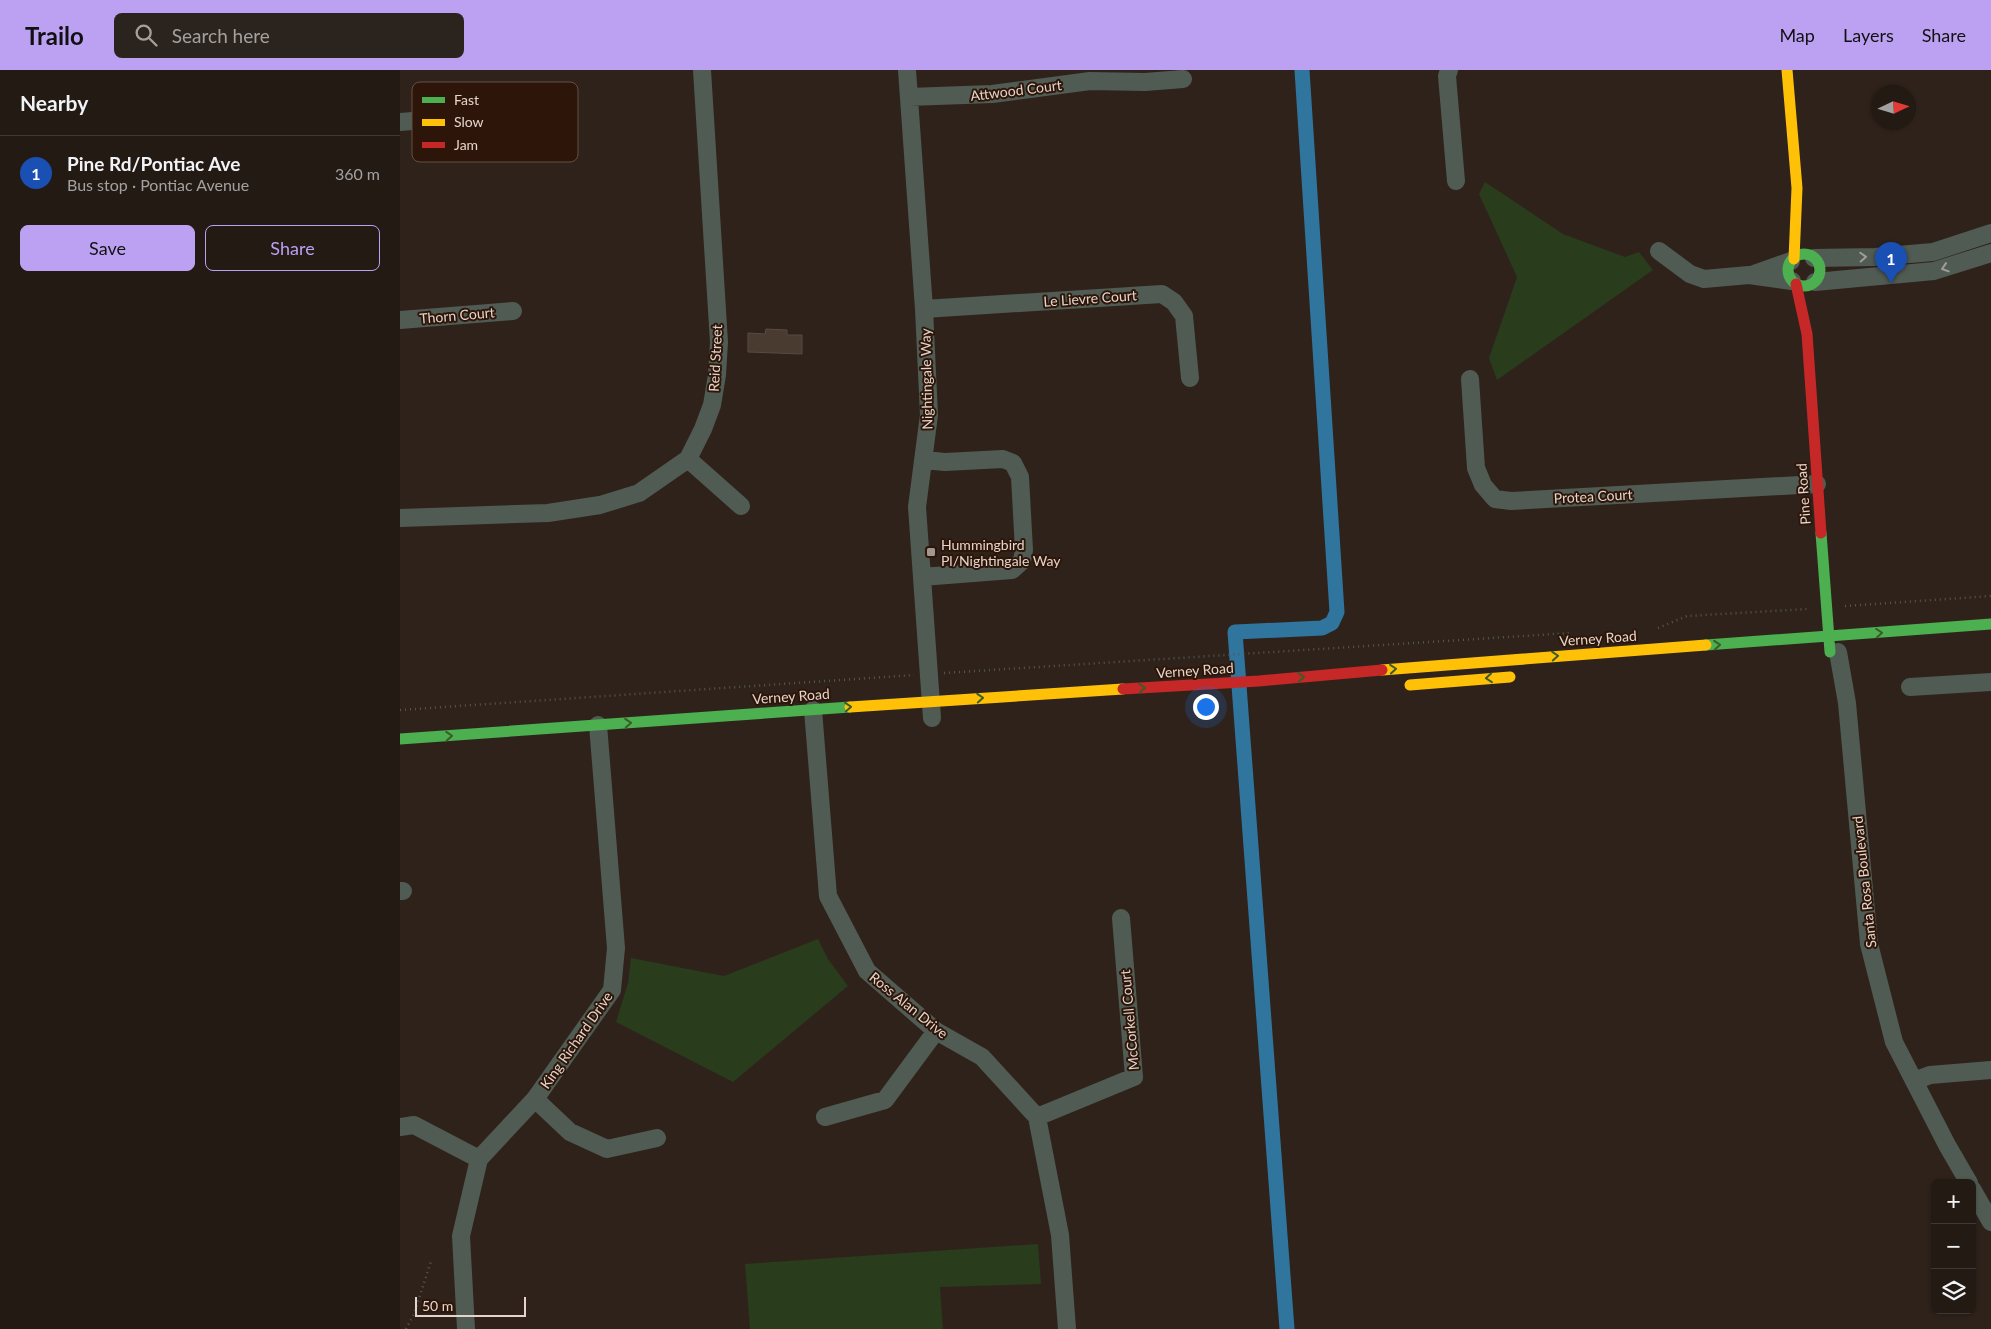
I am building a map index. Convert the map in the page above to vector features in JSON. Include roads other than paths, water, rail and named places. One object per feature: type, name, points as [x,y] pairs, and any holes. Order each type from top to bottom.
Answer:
[{"type":"street","name":"Reid Street","points":[[400,518],[548,513],[600,505],[640,493],[688,459],[703,429],[712,404],[718,376],[719,342],[702,70]]},
{"type":"street","name":"Nightingale Way","points":[[907,70],[924,309],[929,422],[917,502],[932,714]]},
{"type":"street","points":[[1448,70],[1456,182]]},
{"type":"street","points":[[1787,70],[1796,188],[1796,244],[1788,271],[1794,282]]},
{"type":"street","name":"Attwood Court","points":[[910,97],[992,94],[1090,80],[1145,82],[1183,79]]},
{"type":"street","points":[[1796,188],[1807,243],[1820,269],[1820,274],[1814,282]]},
{"type":"street","points":[[1749,275],[1792,260],[1803,254],[1813,258],[1875,257],[1933,252],[1991,232]]},
{"type":"street","points":[[1659,251],[1690,274],[1704,279],[1749,275],[1794,282],[1805,286],[1814,282],[1934,271],[1991,253]]},
{"type":"street","name":"Pine Road","points":[[1794,282],[1807,334],[1828,636],[1834,652]]},
{"type":"street","name":"Pine Road","points":[[1807,334],[1814,282]]},
{"type":"street","name":"Le Lievre Court","points":[[924,309],[1162,294],[1174,302],[1184,316],[1190,378]]},
{"type":"street","name":"Thorn Court","points":[[400,320],[513,311]]},
{"type":"street","name":"Protea Court","points":[[1470,379],[1476,468],[1482,485],[1495,498],[1511,501],[1817,484]]},
{"type":"street","points":[[688,459],[741,506]]},
{"type":"street","points":[[922,577],[1012,570],[1022,561],[1024,550],[1020,477],[1013,463],[1003,459],[945,462],[924,460]]},
{"type":"street","name":"Verney Road","points":[[400,739],[598,737],[932,714],[1228,683],[1469,662],[1991,624]]},
{"type":"street","name":"Santa Rosa Boulevard","points":[[1834,652],[1847,702],[1869,944],[1894,1042],[1967,1179]]},
{"type":"street","points":[[1396,686],[1522,676]]},
{"type":"street","points":[[1910,687],[1991,682]]},
{"type":"street","name":"Ross Alan Drive","points":[[813,722],[828,896],[867,971],[936,1030],[982,1057],[1037,1117]]},
{"type":"street","name":"King Richard Drive","points":[[466,1329],[460,1236],[479,1159],[535,1099],[612,990],[616,948],[598,737]]},
{"type":"street","name":"McCorkell Court","points":[[1037,1117],[1134,1077],[1121,918]]},
{"type":"street","points":[[825,1117],[885,1100],[936,1030]]},
{"type":"street","points":[[1914,1081],[1930,1075],[1991,1070]]},
{"type":"street","points":[[535,1099],[570,1132],[608,1149],[657,1138]]},
{"type":"street","points":[[1037,1117],[1060,1235],[1066,1329]]},
{"type":"street","points":[[400,1127],[414,1125],[479,1159]]},
{"type":"street","points":[[1976,1196],[1991,1222]]},
{"type":"waterway","points":[[1287,1329],[1235,632],[1322,628],[1332,623],[1337,612],[1302,70]]},
{"type":"place","name":"Pine Rd/Pontiac Ave","points":[[1891,283]]},
{"type":"place","name":"Hummingbird Pl/Nightingale Way","points":[[931,552]]}]
